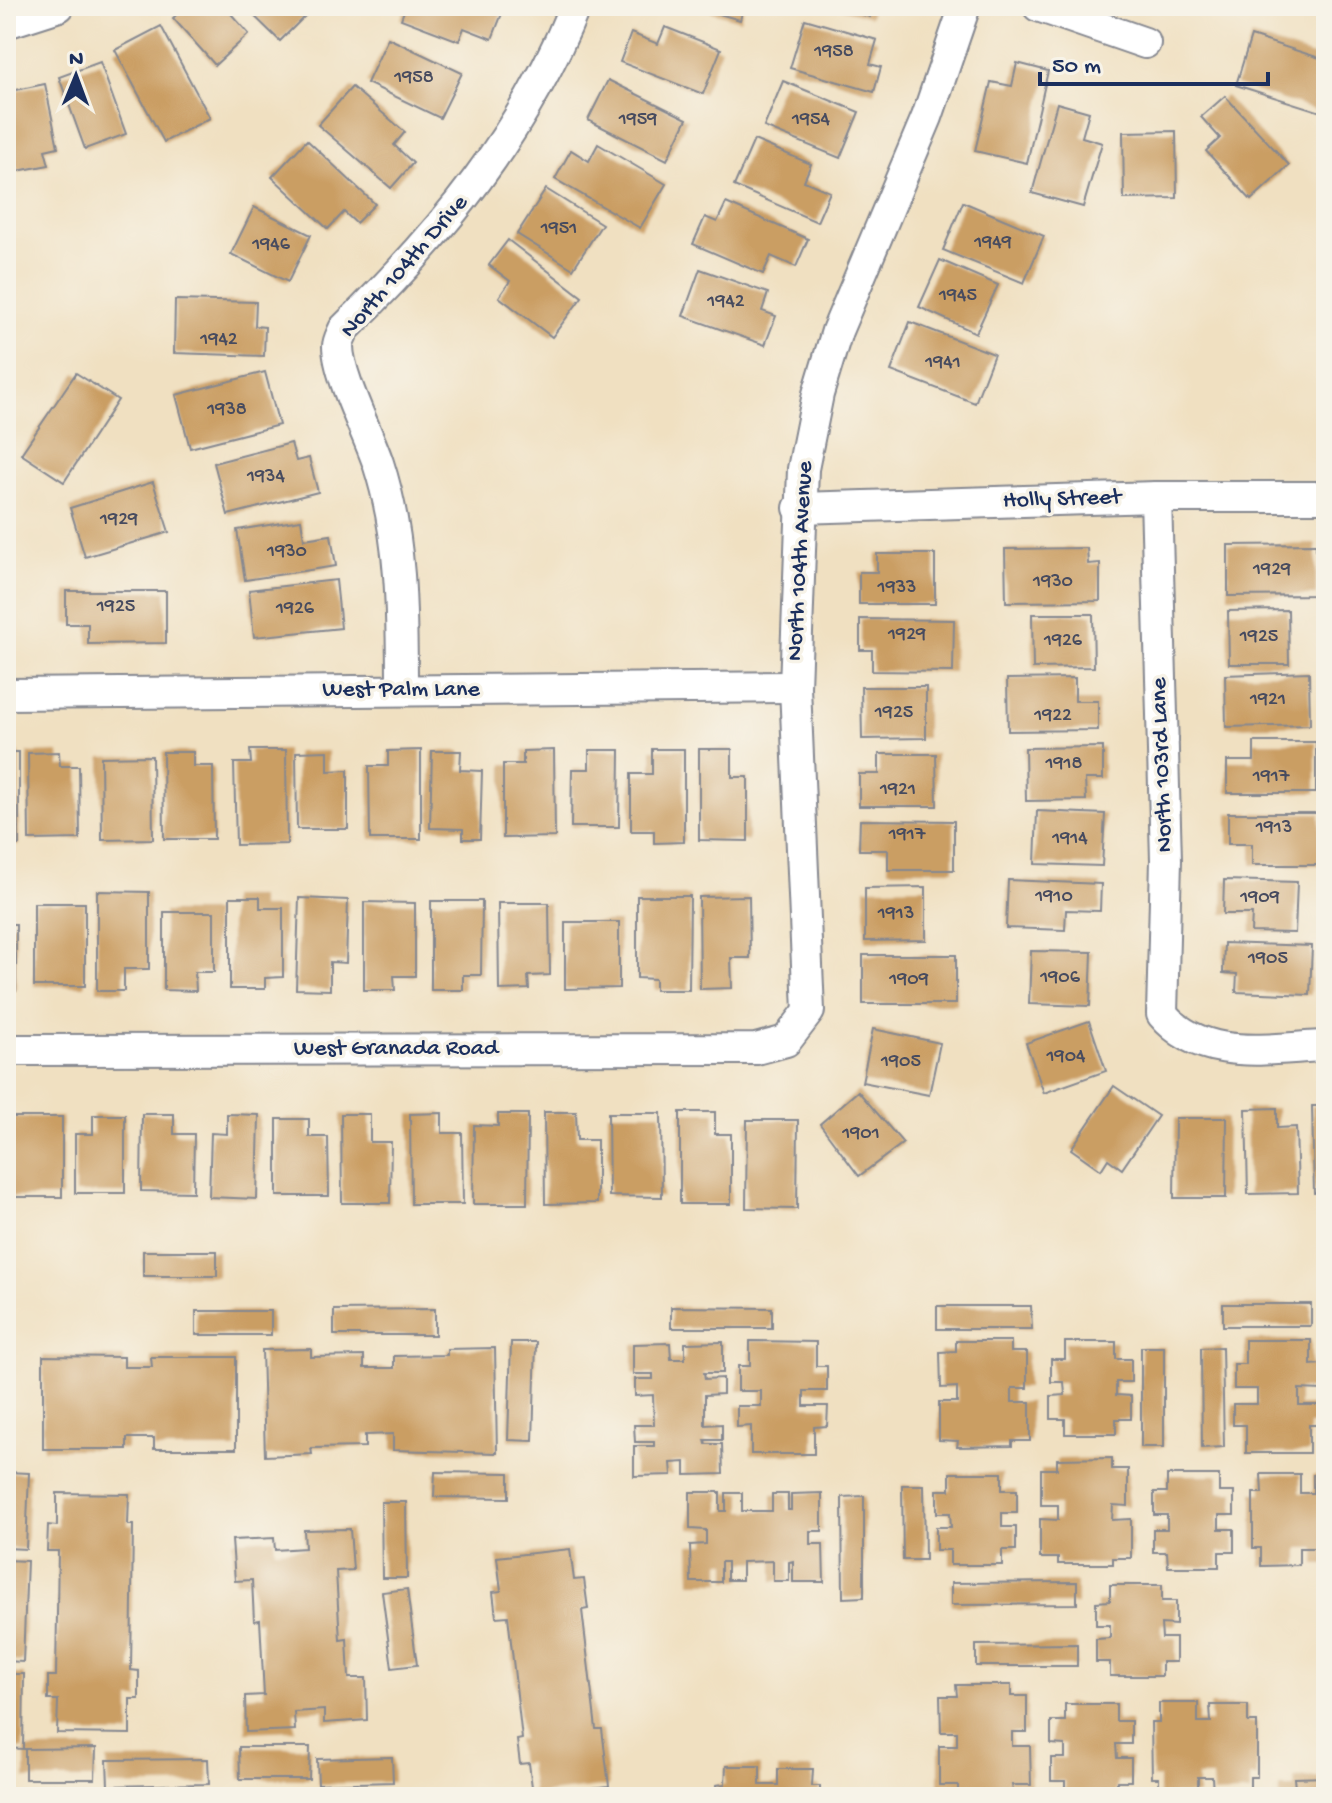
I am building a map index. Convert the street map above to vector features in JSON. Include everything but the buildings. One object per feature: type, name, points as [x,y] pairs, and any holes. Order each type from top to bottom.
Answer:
[{"type":"street","points":[[6,23],[59,6]]},
{"type":"street","name":"North 104th Drive","points":[[402,690],[402,593],[391,517],[379,466],[344,372],[337,344],[344,329],[437,233],[479,181],[539,85],[575,6]]},
{"type":"street","name":"North 104th Avenue","points":[[786,1041],[809,1011],[795,687],[799,508],[818,394],[837,331],[927,117],[965,6]]},
{"type":"street","points":[[1038,6],[1145,43]]},
{"type":"street","name":"Holly Street","points":[[799,508],[1156,497],[1326,497]]},
{"type":"street","name":"North 103rd Lane","points":[[1156,497],[1166,860],[1160,987],[1162,1014],[1174,1028],[1198,1043],[1230,1050],[1326,1046]]},
{"type":"street","name":"West Palm Lane","points":[[6,694],[795,687]]},
{"type":"street","name":"West Granada Road","points":[[6,1050],[756,1049],[786,1041]]}]
